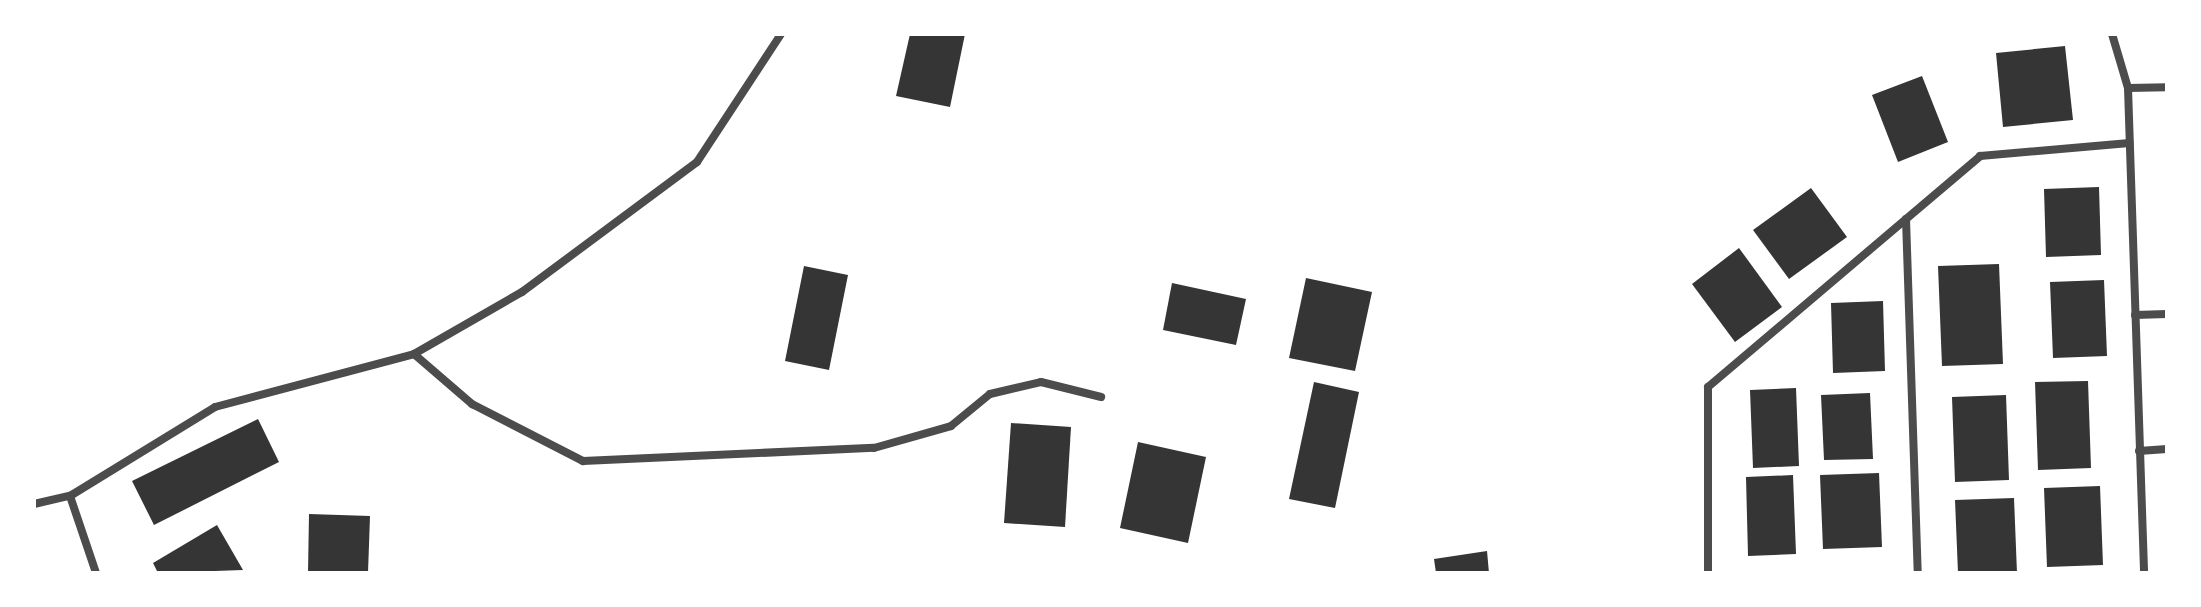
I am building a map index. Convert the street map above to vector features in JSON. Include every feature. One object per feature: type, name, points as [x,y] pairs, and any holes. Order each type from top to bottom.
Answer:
[{"type":"street","points":[[34,504],[70,496],[215,407],[414,354],[522,292],[697,162],[781,34]]},
{"type":"street","points":[[2112,34],[2128,88],[2144,573]]},
{"type":"street","points":[[2128,88],[2167,87]]},
{"type":"street","points":[[1708,573],[1708,387],[1980,156],[2129,143]]},
{"type":"street","points":[[1906,219],[1918,573]]},
{"type":"street","points":[[2135,315],[2167,314]]},
{"type":"street","points":[[414,354],[472,404],[583,461],[874,448],[951,426],[990,394],[1041,382],[1101,397]]},
{"type":"street","points":[[2139,451],[2167,449]]},
{"type":"street","points":[[70,496],[96,573]]},
{"type":"building","points":[[910,34],[965,34],[950,107],[896,96]]},
{"type":"building","points":[[2065,46],[2073,120],[2003,127],[1996,53]]},
{"type":"building","points":[[1922,76],[1948,142],[1898,162],[1872,95]]},
{"type":"building","points":[[2099,187],[2101,255],[2046,257],[2044,189]]},
{"type":"building","points":[[1811,188],[1847,237],[1789,279],[1753,230]]},
{"type":"building","points":[[1739,248],[1782,307],[1735,342],[1692,284]]},
{"type":"building","points":[[1999,264],[2003,364],[1942,366],[1938,266]]},
{"type":"building","points":[[804,266],[848,275],[829,370],[785,361]]},
{"type":"building","points":[[1306,278],[1372,292],[1355,371],[1289,358]]},
{"type":"building","points":[[2104,280],[2107,356],[2053,358],[2050,282]]},
{"type":"building","points":[[1172,283],[1246,299],[1236,345],[1163,330]]},
{"type":"building","points":[[1883,301],[1885,371],[1833,373],[1831,303]]},
{"type":"building","points":[[2088,381],[2091,468],[2038,470],[2035,382]]},
{"type":"building","points":[[1314,382],[1359,392],[1335,508],[1289,499]]},
{"type":"building","points":[[1796,388],[1799,466],[1753,468],[1750,390]]},
{"type":"building","points":[[1870,393],[1873,459],[1824,460],[1821,395]]},
{"type":"building","points":[[2006,395],[2009,480],[1955,482],[1952,397]]},
{"type":"building","points":[[258,419],[279,462],[154,525],[132,481]]},
{"type":"building","points":[[1011,423],[1071,427],[1065,527],[1004,523]]},
{"type":"building","points":[[1138,442],[1206,457],[1188,543],[1120,528]]},
{"type":"building","points":[[1879,473],[1882,547],[1823,549],[1820,475]]},
{"type":"building","points":[[1793,475],[1796,554],[1748,556],[1746,477]]},
{"type":"building","points":[[2100,486],[2103,565],[2047,567],[2044,488]]},
{"type":"building","points":[[2014,498],[2017,573],[1958,573],[1955,500]]},
{"type":"building","points":[[309,514],[370,516],[368,573],[308,573]]},
{"type":"building","points":[[217,525],[243,570],[158,573],[153,563]]},
{"type":"building","points":[[1487,551],[1489,573],[1436,573],[1434,559]]}]
